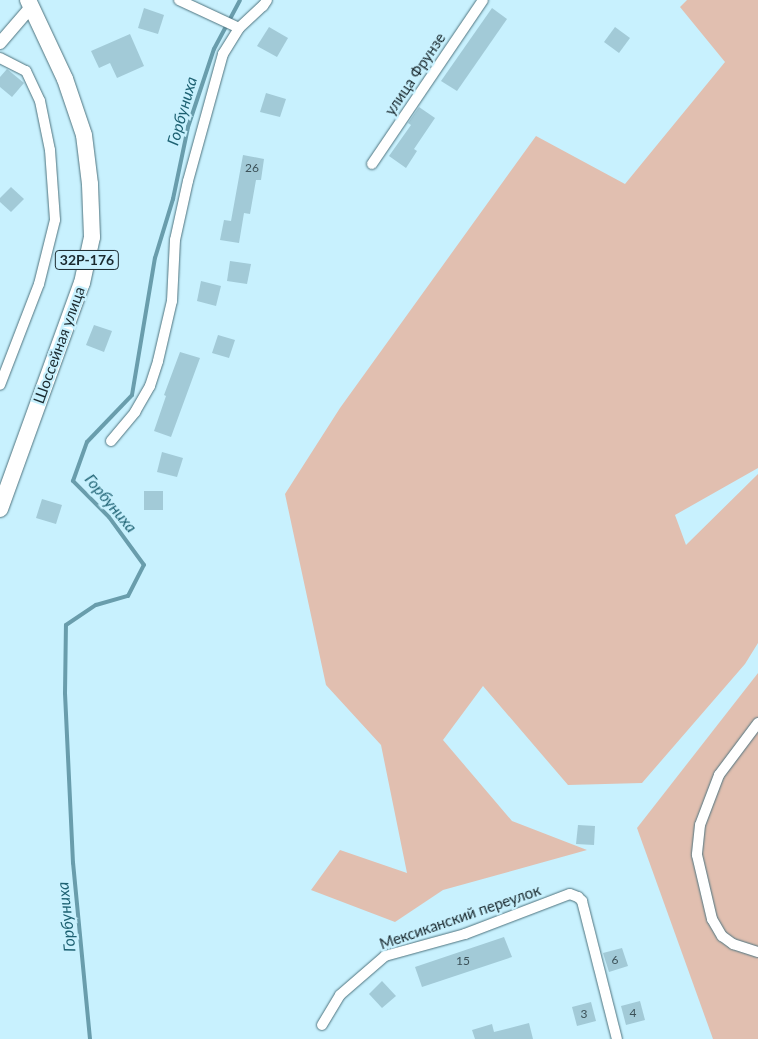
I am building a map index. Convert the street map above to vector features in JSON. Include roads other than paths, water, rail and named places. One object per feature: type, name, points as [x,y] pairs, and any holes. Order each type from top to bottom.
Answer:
[{"type":"main road","name":"Шоссейная улица","points":[[0,509],[82,282],[92,237],[90,184],[84,135],[65,80],[30,4]]},
{"type":"street","points":[[179,0],[239,28]]},
{"type":"street","points":[[111,440],[135,412],[150,386],[158,361],[172,302],[175,240],[188,181],[223,54],[239,28],[264,6],[267,0]]},
{"type":"street","name":"улица Фрунзе","points":[[372,164],[483,0]]},
{"type":"street","points":[[0,43],[30,4]]},
{"type":"street","points":[[0,58],[26,71],[40,102],[50,150],[55,220],[39,284],[0,385]]},
{"type":"street","points":[[758,723],[720,774],[700,825],[697,855],[712,919],[722,936],[733,944],[758,952]]},
{"type":"street","name":"Мексиканский переулок","points":[[322,1025],[340,995],[385,956],[465,934],[570,894],[582,901],[617,1039]]},
{"type":"waterway","name":"Горбуниха","points":[[90,1039],[73,863],[65,693],[66,625],[96,605],[128,596],[144,565],[109,517],[73,481],[87,442],[132,395],[155,258],[173,199],[188,127],[214,49],[240,0]]}]
